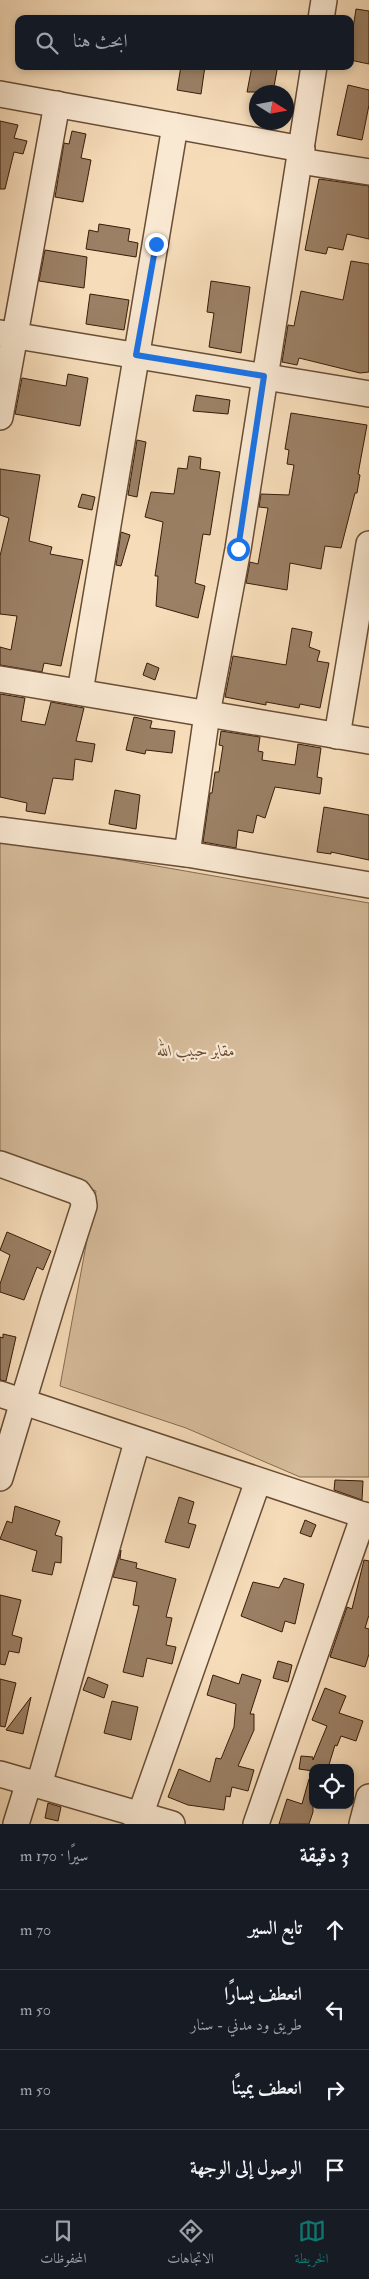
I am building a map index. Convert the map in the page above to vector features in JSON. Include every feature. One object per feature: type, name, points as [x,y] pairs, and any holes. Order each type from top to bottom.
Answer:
[{"type":"street","points":[[322,15],[324,0]]},
{"type":"street","points":[[187,854],[207,714],[238,549],[313,70]]},
{"type":"street","points":[[0,94],[175,126],[369,172]]},
{"type":"street","points":[[0,417],[7,334],[57,104]]},
{"type":"street","points":[[80,692],[175,126]]},
{"type":"street","points":[[7,334],[369,394]]},
{"type":"street","points":[[337,736],[369,544]]},
{"type":"street","points":[[0,679],[369,741]]},
{"type":"street","points":[[0,830],[187,854],[369,885]]},
{"type":"street","points":[[0,1164],[78,1192],[84,1200],[84,1206],[11,1398],[0,1478]]},
{"type":"street","points":[[11,1398],[137,1442],[366,1516],[256,1824]]},
{"type":"street","points":[[16,1824],[34,1783],[137,1442]]},
{"type":"street","points":[[139,1819],[258,1481]]},
{"type":"street","points":[[0,1774],[34,1783],[139,1819],[172,1824]]},
{"type":"street","points":[[362,1824],[369,1797]]},
{"type":"green space","name":"مقابر حبيب الله","points":[[0,843],[59,849],[369,903],[369,1477],[300,1477],[186,1428],[60,1386],[96,1191],[0,1150]]},
{"type":"building","points":[[356,9],[369,11],[369,64],[354,61]]},
{"type":"building","points":[[180,70],[204,70],[201,94],[177,90]]},
{"type":"building","points":[[251,70],[277,70],[274,85],[249,85],[249,92],[247,92]]},
{"type":"building","points":[[348,85],[369,90],[369,105],[362,140],[337,135]]},
{"type":"building","points":[[0,121],[18,125],[14,138],[27,141],[23,154],[14,152],[5,189],[0,189]]},
{"type":"building","points":[[72,131],[86,134],[81,158],[91,160],[83,202],[55,197],[64,143],[69,144]]},
{"type":"building","points":[[319,179],[369,186],[369,239],[347,234],[343,250],[328,247],[326,254],[305,250]]},
{"type":"building","points":[[99,224],[130,229],[128,241],[138,243],[136,257],[86,249],[89,230],[98,232]]},
{"type":"building","points":[[45,250],[87,257],[84,288],[39,281]]},
{"type":"building","points":[[351,261],[369,264],[369,372],[360,373],[299,358],[297,365],[282,362],[288,325],[294,326],[301,291],[343,300]]},
{"type":"building","points":[[211,281],[250,287],[241,353],[209,347],[214,313],[207,312]]},
{"type":"building","points":[[90,294],[129,300],[124,330],[86,324]]},
{"type":"building","points":[[68,374],[88,378],[80,426],[15,414],[22,378],[66,386]]},
{"type":"building","points":[[196,395],[230,400],[228,414],[193,411]]},
{"type":"building","points":[[291,413],[367,425],[358,474],[360,475],[357,493],[355,493],[341,548],[325,546],[321,569],[290,563],[287,590],[246,583],[250,562],[258,564],[268,508],[259,507],[261,494],[289,495],[294,465],[287,464],[289,450],[285,449]]},
{"type":"building","points":[[137,440],[146,442],[137,497],[128,495]]},
{"type":"building","points":[[189,456],[201,458],[200,469],[220,472],[210,535],[203,534],[195,583],[205,586],[198,618],[156,606],[158,576],[155,576],[163,522],[145,517],[151,492],[174,494],[178,468],[187,469]]},
{"type":"building","points":[[0,469],[40,475],[29,541],[52,547],[50,554],[83,560],[61,666],[44,663],[42,672],[0,665],[0,647],[11,650],[17,616],[0,614],[0,556],[9,518],[0,515]]},
{"type":"building","points":[[82,494],[95,497],[92,510],[78,507]]},
{"type":"building","points":[[121,532],[130,535],[121,566],[116,565]]},
{"type":"building","points":[[292,628],[312,632],[309,647],[320,651],[317,661],[329,663],[320,708],[300,704],[299,708],[266,702],[266,705],[225,697],[233,656],[286,665]]},
{"type":"building","points":[[147,663],[159,668],[155,680],[143,675]]},
{"type":"building","points":[[0,694],[25,698],[21,721],[45,725],[51,702],[84,708],[76,741],[95,744],[92,762],[75,759],[73,780],[53,778],[45,814],[26,811],[27,803],[0,797]]},
{"type":"building","points":[[134,717],[152,721],[150,728],[175,731],[172,753],[146,750],[145,754],[126,750]]},
{"type":"building","points":[[221,731],[260,737],[258,751],[263,752],[262,760],[295,765],[298,744],[321,748],[317,777],[322,778],[320,794],[275,787],[265,818],[257,815],[253,833],[238,830],[236,848],[203,842],[210,793],[212,793],[215,772],[219,772],[223,746],[219,745]]},
{"type":"building","points":[[115,790],[140,795],[136,829],[109,824]]},
{"type":"building","points":[[324,807],[369,815],[369,860],[331,852],[331,854],[317,852]]},
{"type":"building","points":[[7,1232],[51,1251],[43,1270],[37,1267],[24,1300],[0,1292],[0,1284],[10,1255],[0,1250]]},
{"type":"building","points":[[3,1334],[16,1337],[6,1381],[0,1380],[0,1337],[3,1338]]},
{"type":"building","points":[[335,1480],[363,1481],[362,1500],[334,1490]]},
{"type":"building","points":[[179,1497],[194,1502],[188,1523],[196,1525],[189,1548],[165,1542]]},
{"type":"building","points":[[15,1506],[60,1521],[55,1535],[62,1537],[61,1563],[55,1562],[52,1575],[32,1571],[37,1551],[0,1539],[7,1521],[12,1523]]},
{"type":"building","points":[[305,1520],[316,1525],[311,1537],[300,1533]]},
{"type":"building","points":[[121,1550],[120,1559],[137,1563],[136,1568],[176,1579],[166,1617],[172,1618],[166,1645],[176,1647],[172,1664],[147,1658],[143,1677],[123,1672],[139,1606],[133,1605],[137,1582],[113,1577]]},
{"type":"building","points":[[364,1560],[369,1561],[369,1615],[365,1628],[369,1629],[369,1654],[365,1667],[330,1657],[347,1607],[352,1609]]},
{"type":"building","points":[[284,1578],[304,1584],[295,1624],[285,1621],[282,1632],[241,1616],[253,1582],[279,1588]]},
{"type":"building","points":[[0,1595],[21,1600],[12,1635],[22,1638],[19,1653],[9,1651],[5,1665],[0,1664]]},
{"type":"building","points":[[278,1661],[292,1665],[288,1682],[273,1678]]},
{"type":"building","points":[[242,1674],[261,1680],[250,1714],[254,1714],[254,1730],[238,1766],[254,1770],[248,1791],[232,1787],[230,1797],[226,1796],[224,1810],[188,1805],[168,1797],[179,1769],[210,1782],[216,1758],[221,1759],[234,1727],[236,1704],[207,1695],[213,1675],[239,1684]]},
{"type":"building","points":[[88,1677],[108,1685],[104,1698],[83,1690]]},
{"type":"building","points":[[0,1679],[16,1683],[5,1727],[0,1726]]},
{"type":"building","points":[[325,1688],[346,1696],[339,1713],[363,1721],[356,1741],[341,1736],[337,1746],[335,1745],[329,1764],[309,1764],[309,1770],[299,1769],[301,1756],[313,1757],[313,1760],[327,1726],[312,1720]]},
{"type":"building","points":[[31,1697],[23,1734],[6,1730]]},
{"type":"building","points":[[112,1701],[138,1707],[131,1740],[104,1733]]},
{"type":"building","points":[[309,1779],[309,1809],[313,1809],[313,1812],[309,1824],[279,1824],[287,1799],[302,1804]]},
{"type":"building","points":[[48,1803],[61,1807],[58,1821],[45,1818]]},
{"type":"route","points":[[156,244],[136,355],[264,376],[238,549]]}]
